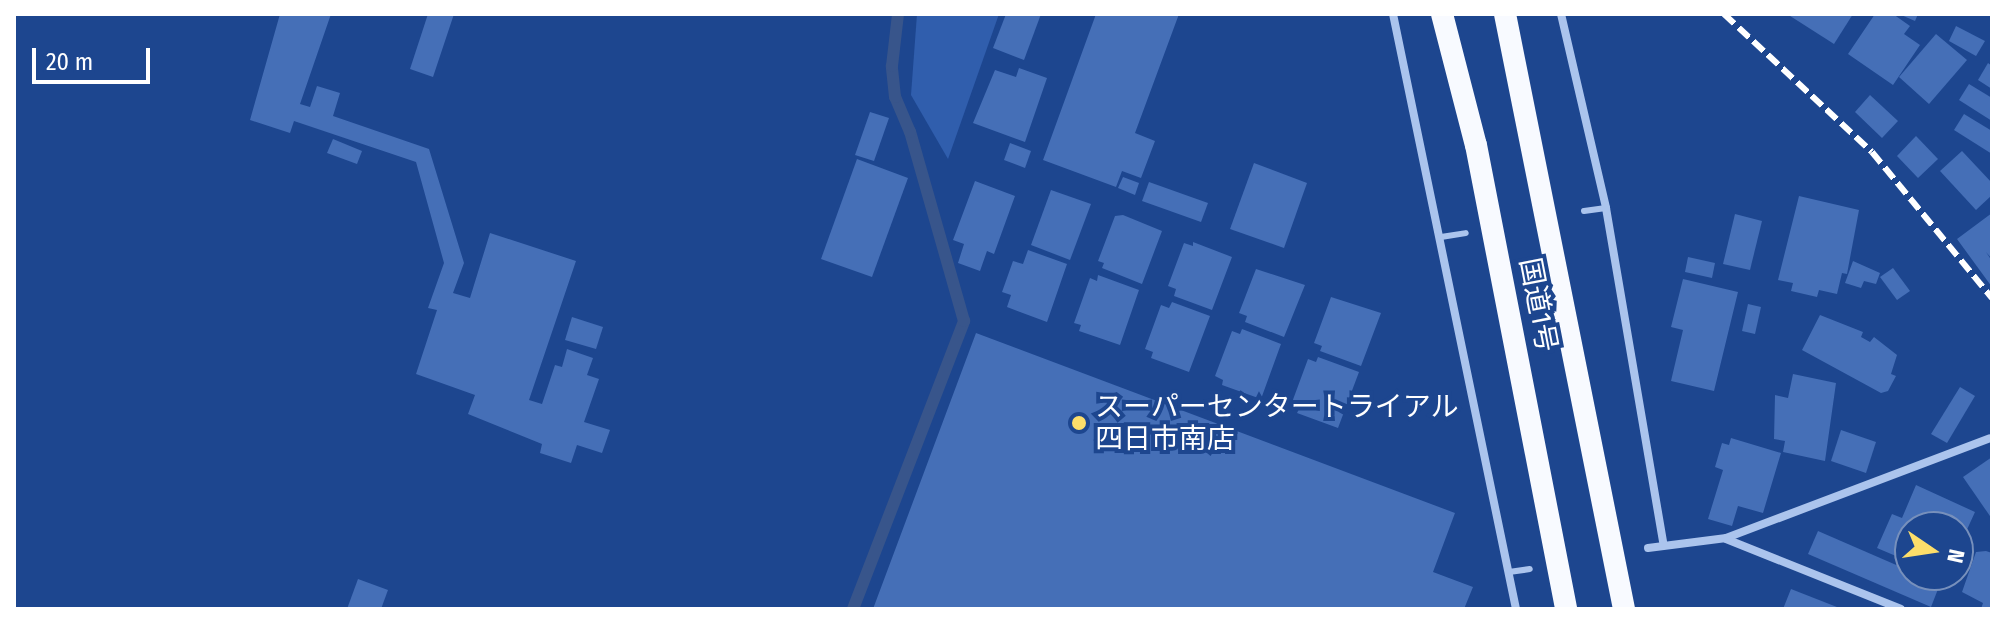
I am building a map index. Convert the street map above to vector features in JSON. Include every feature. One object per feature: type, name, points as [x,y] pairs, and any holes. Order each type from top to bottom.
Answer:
[{"type":"highway","name":"国道1号","points":[[1442,14],[1476,145],[1566,609]]},
{"type":"highway","name":"国道1号","points":[[1505,14],[1624,609]]},
{"type":"street","points":[[1393,14],[1516,609]]},
{"type":"street","points":[[1561,14],[1606,208],[1663,542]]},
{"type":"street","points":[[1648,548],[1663,542],[1704,545],[1726,538],[1990,438]]},
{"type":"street","points":[[1726,538],[1901,609]]},
{"type":"lane","points":[[1584,211],[1606,208]]},
{"type":"lane","points":[[1441,237],[1466,233]]},
{"type":"lane","points":[[1509,572],[1530,569]]},
{"type":"shaded area","points":[[917,14],[999,14],[948,159],[911,95]]},
{"type":"building","points":[[280,14],[331,14],[300,104],[310,107],[317,86],[340,93],[333,116],[429,149],[464,263],[453,293],[470,298],[490,233],[576,261],[529,400],[542,404],[555,365],[562,367],[567,349],[593,358],[587,375],[599,379],[584,422],[610,430],[602,453],[577,445],[571,463],[540,453],[542,444],[468,414],[475,395],[416,374],[437,310],[428,308],[444,263],[416,162],[294,121],[290,133],[250,120]]},
{"type":"building","points":[[428,14],[454,14],[433,77],[410,69]]},
{"type":"building","points":[[1006,14],[1041,14],[1024,60],[993,48]]},
{"type":"building","points":[[1096,14],[1179,14],[1135,133],[1155,141],[1141,178],[1122,171],[1116,187],[1043,160]]},
{"type":"building","points":[[1787,14],[1853,14],[1834,44]]},
{"type":"building","points":[[1875,14],[1893,14],[1910,26],[1904,34],[1920,45],[1893,85],[1848,54]]},
{"type":"building","points":[[1899,14],[1918,14],[1915,21]]},
{"type":"building","points":[[1956,26],[1985,41],[1976,56],[1949,41]]},
{"type":"building","points":[[1936,34],[1967,60],[1929,104],[1899,77]]},
{"type":"building","points":[[1988,63],[1992,66],[1992,89],[1978,80]]},
{"type":"building","points":[[1019,68],[1047,78],[1025,142],[973,123],[995,70],[1016,77]]},
{"type":"building","points":[[1969,84],[1992,98],[1992,121],[1959,100]]},
{"type":"building","points":[[1870,95],[1898,121],[1882,138],[1855,112]]},
{"type":"building","points":[[870,112],[889,118],[874,161],[855,155]]},
{"type":"building","points":[[1964,114],[1992,131],[1992,154],[1954,130]]},
{"type":"building","points":[[1916,136],[1938,159],[1918,178],[1897,156]]},
{"type":"building","points":[[333,139],[362,151],[357,164],[327,153]]},
{"type":"building","points":[[1010,143],[1031,151],[1025,168],[1004,160]]},
{"type":"building","points":[[1962,151],[1992,183],[1992,195],[1976,210],[1940,171]]},
{"type":"building","points":[[857,159],[908,178],[872,277],[821,259]]},
{"type":"building","points":[[1254,163],[1307,183],[1284,248],[1230,229]]},
{"type":"building","points":[[1123,177],[1139,183],[1135,195],[1118,188]]},
{"type":"building","points":[[975,181],[1015,196],[994,254],[987,251],[980,271],[958,263],[964,244],[953,240]]},
{"type":"building","points":[[1149,182],[1208,203],[1201,222],[1142,201]]},
{"type":"building","points":[[1051,190],[1091,204],[1070,260],[1031,245]]},
{"type":"building","points":[[1799,196],[1859,210],[1847,274],[1842,273],[1837,294],[1819,290],[1817,297],[1791,291],[1793,283],[1778,280]]},
{"type":"building","points":[[1992,213],[1992,259],[1986,252],[1992,261],[1992,287],[1957,239]]},
{"type":"building","points":[[1735,214],[1762,221],[1750,270],[1723,264]]},
{"type":"building","points":[[1123,215],[1162,231],[1142,284],[1102,268],[1104,263],[1098,261],[1115,216]]},
{"type":"building","points":[[1193,242],[1232,257],[1212,310],[1174,296],[1176,289],[1168,286],[1184,243],[1193,246]]},
{"type":"building","points":[[1028,250],[1067,264],[1047,322],[1007,307],[1011,295],[1002,292],[1013,261],[1023,264]]},
{"type":"building","points":[[1688,257],[1715,263],[1712,278],[1685,272]]},
{"type":"building","points":[[1853,261],[1880,273],[1876,284],[1864,281],[1861,288],[1845,283]]},
{"type":"building","points":[[1893,268],[1910,291],[1897,300],[1880,277]]},
{"type":"building","points":[[1256,269],[1305,285],[1284,337],[1245,322],[1247,316],[1239,313]]},
{"type":"building","points":[[1098,275],[1139,290],[1120,345],[1079,331],[1081,325],[1074,323],[1090,278],[1097,281]]},
{"type":"building","points":[[1683,279],[1738,292],[1714,391],[1671,381],[1683,330],[1671,327]]},
{"type":"building","points":[[1331,297],[1381,313],[1361,366],[1320,351],[1322,346],[1314,343]]},
{"type":"building","points":[[1172,302],[1210,316],[1189,372],[1151,358],[1153,352],[1145,349],[1161,305],[1169,308]]},
{"type":"building","points":[[1748,304],[1761,307],[1755,334],[1742,331]]},
{"type":"building","points":[[1820,315],[1863,332],[1861,337],[1870,342],[1874,337],[1897,355],[1891,374],[1896,376],[1888,391],[1881,393],[1802,350]]},
{"type":"building","points":[[572,317],[603,327],[596,349],[565,340]]},
{"type":"building","points":[[1242,329],[1281,344],[1261,399],[1222,385],[1223,380],[1215,376],[1232,331],[1240,334]]},
{"type":"building","name":"スーパーセンタートライアル 四日市南店","points":[[976,333],[1455,513],[1433,572],[1473,587],[1464,609],[873,609]]},
{"type":"building","points":[[1318,357],[1359,372],[1338,428],[1297,413],[1300,407],[1291,405],[1308,359],[1316,362]]},
{"type":"building","points":[[1793,374],[1836,383],[1825,461],[1783,452],[1785,441],[1774,439],[1775,395],[1788,398]]},
{"type":"building","points":[[1960,387],[1975,396],[1947,443],[1931,434]]},
{"type":"building","points":[[1841,430],[1876,442],[1866,473],[1831,461]]},
{"type":"building","points":[[1731,438],[1781,453],[1763,513],[1738,506],[1732,526],[1708,519],[1723,470],[1715,467],[1722,443],[1729,445]]},
{"type":"building","points":[[1992,457],[1992,519],[1963,477]]},
{"type":"building","points":[[1916,485],[1973,511],[1905,511]]},
{"type":"building","points":[[1894,515],[1894,555],[1877,548]]},
{"type":"building","points":[[1818,531],[1894,564],[1894,591],[1937,591],[1931,607],[1808,554]]},
{"type":"building","points":[[1976,552],[1992,553],[1992,609],[1981,609],[1983,603],[1962,592],[1974,591]]},
{"type":"building","points":[[358,579],[388,590],[381,609],[347,609]]},
{"type":"building","points":[[1791,589],[1842,609],[1783,609]]},
{"type":"waterway","points":[[853,609],[964,321],[910,132],[895,97],[892,66],[898,14]]},
{"type":"railway","points":[[1724,14],[1872,152],[1992,298]]},
{"type":"place","name":"スーパーセンタートライアル 四日市南店","points":[[1079,423]]}]
